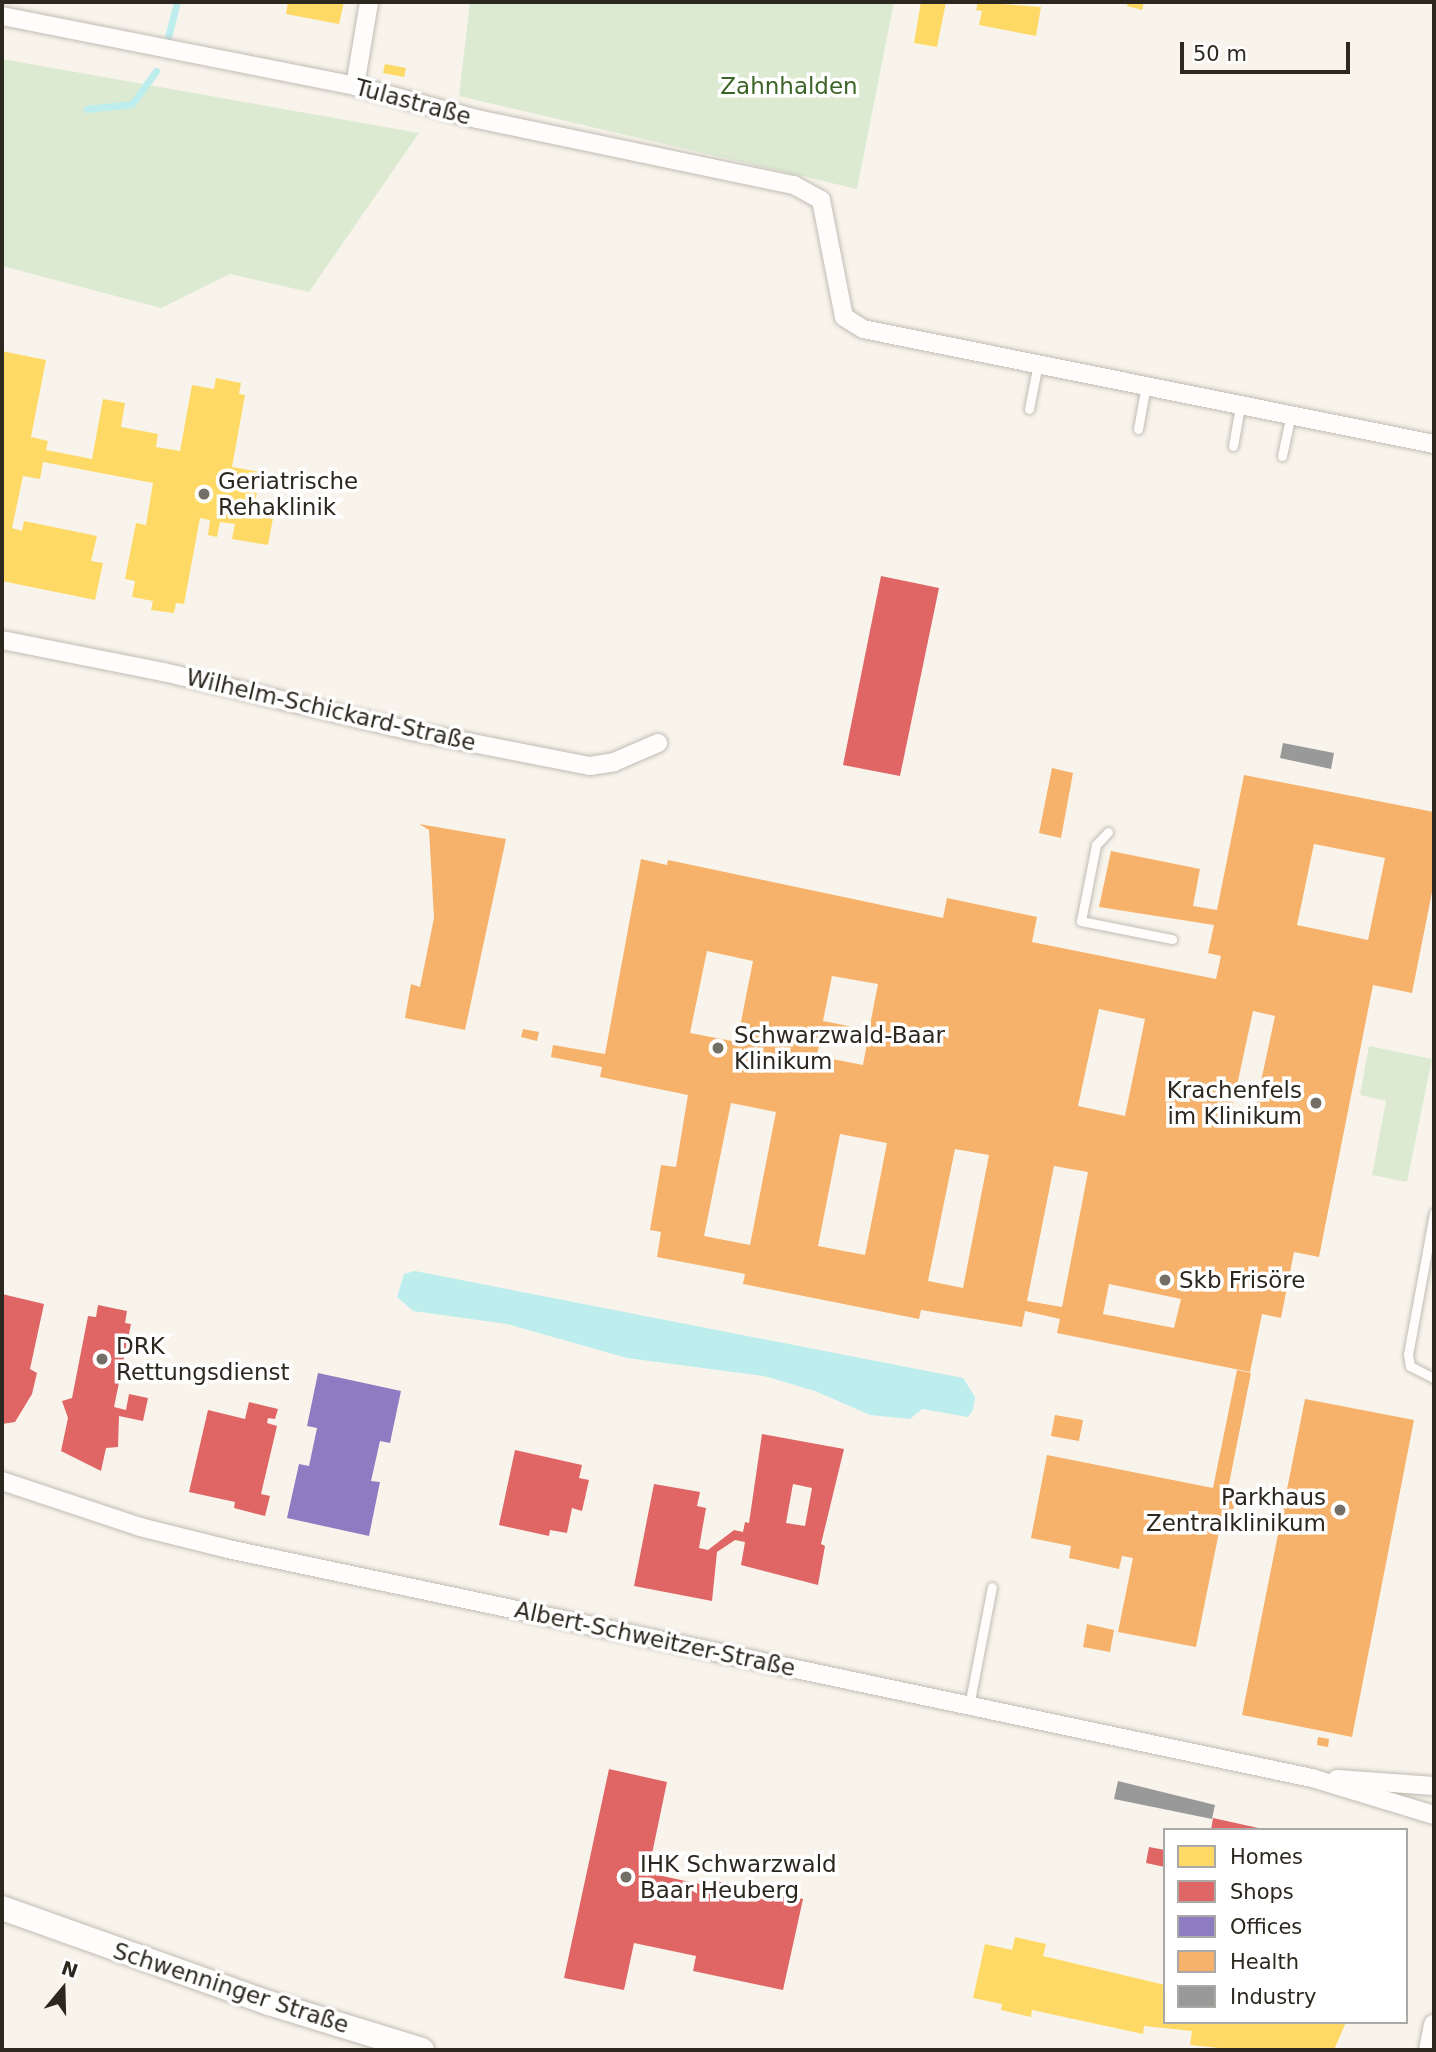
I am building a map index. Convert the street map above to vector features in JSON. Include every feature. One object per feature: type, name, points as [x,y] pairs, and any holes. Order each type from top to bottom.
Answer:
[{"type":"main road","name":"Schwenninger Straße","points":[[2,1908],[257,1999],[422,2050]]},
{"type":"street","points":[[355,86],[369,2]]},
{"type":"street","name":"Tulastraße","points":[[2,16],[355,86],[477,119],[794,185],[821,200],[844,317],[863,329],[1038,363]]},
{"type":"street","points":[[1038,363],[1240,408],[1434,444]]},
{"type":"street","name":"Wilhelm-Schickard-Straße","points":[[2,640],[164,672],[411,731],[590,765],[614,762],[658,743]]},
{"type":"street","name":"Albert-Schweitzer-Straße","points":[[2,1481],[140,1527],[228,1549],[1312,1778],[1434,1815]]},
{"type":"street","name":"Albert-Schweitzer-Straße","points":[[1312,1778],[1434,1786]]},
{"type":"street","points":[[1429,2050],[1434,2024]]},
{"type":"lane","points":[[1029,409],[1038,363]]},
{"type":"lane","points":[[1138,429],[1146,385]]},
{"type":"lane","points":[[1233,446],[1240,408]]},
{"type":"lane","points":[[1282,456],[1290,416]]},
{"type":"lane","points":[[1108,832],[1096,845],[1081,921],[1172,939]]},
{"type":"lane","points":[[1434,1213],[1408,1354],[1410,1366],[1434,1377]]},
{"type":"lane","points":[[969,1706],[992,1587]]},
{"type":"green space","name":"Zahnhalden","points":[[470,2],[894,2],[857,189],[459,96]]},
{"type":"green space","points":[[2,59],[419,133],[309,292],[230,274],[161,308],[2,266]]},
{"type":"green space","points":[[1369,1046],[1432,1059],[1407,1182],[1372,1175],[1386,1101],[1360,1095]]},
{"type":"water","points":[[415,1271],[963,1378],[975,1397],[973,1410],[968,1417],[922,1409],[910,1419],[870,1415],[815,1391],[764,1376],[627,1358],[507,1324],[413,1311],[397,1297],[404,1274]]},
{"type":"building: Homes","points":[[288,2],[344,2],[339,24],[286,14]]},
{"type":"building: Homes","points":[[921,2],[946,2],[937,47],[914,43]]},
{"type":"building: Homes","points":[[978,2],[1041,7],[1036,36],[979,25],[982,11],[976,10]]},
{"type":"building: Homes","points":[[1128,2],[1144,2],[1142,10],[1127,6]]},
{"type":"building: Homes","points":[[385,64],[406,68],[404,77],[383,73]]},
{"type":"building: Homes","points":[[2,351],[46,360],[31,437],[48,441],[46,450],[92,459],[103,399],[125,403],[121,427],[158,434],[156,447],[180,451],[192,385],[214,389],[216,378],[241,383],[239,394],[245,395],[232,467],[260,472],[255,504],[275,507],[268,545],[232,539],[235,524],[220,522],[217,537],[208,535],[210,520],[200,518],[184,604],[176,603],[174,613],[151,610],[153,601],[132,597],[135,581],[125,579],[136,523],[146,525],[153,483],[43,462],[40,479],[23,476],[12,528],[22,531],[24,521],[97,536],[91,561],[103,563],[95,600],[2,581]]},
{"type":"building: Homes","points":[[1015,1937],[1046,1944],[1043,1956],[1163,1985],[1163,2024],[1345,2024],[1334,2050],[1239,2050],[1190,2045],[1192,2031],[1144,2026],[1143,2034],[1032,2010],[1031,2017],[1001,2010],[1002,2004],[973,1998],[985,1944],[1012,1950]]},
{"type":"building: Shops","points":[[881,576],[939,588],[900,776],[843,765]]},
{"type":"building: Shops","points":[[2,1294],[44,1304],[30,1369],[37,1373],[32,1394],[15,1422],[2,1424]]},
{"type":"building: Shops","name":"DRK Rettungsdienst","points":[[98,1305],[127,1311],[125,1323],[131,1324],[114,1407],[126,1410],[129,1394],[148,1398],[143,1421],[119,1416],[118,1447],[106,1448],[101,1471],[61,1451],[68,1418],[62,1401],[72,1398],[88,1316],[96,1317]]},
{"type":"building: Shops","points":[[249,1402],[278,1409],[275,1419],[268,1418],[267,1423],[277,1426],[261,1494],[270,1496],[265,1516],[234,1508],[235,1502],[189,1492],[208,1410],[245,1419]]},
{"type":"building: Shops","points":[[762,1434],[844,1449],[821,1544],[825,1546],[818,1585],[741,1565],[745,1542],[735,1540],[717,1552],[712,1601],[634,1586],[654,1484],[700,1492],[697,1506],[706,1508],[699,1548],[708,1550],[734,1530],[743,1532],[745,1522],[749,1523]],"holes":[[[793,1484],[812,1488],[805,1526],[786,1523]]]},
{"type":"building: Shops","points":[[515,1450],[582,1465],[579,1478],[589,1480],[582,1511],[572,1508],[567,1533],[550,1530],[549,1536],[499,1525]]},
{"type":"building: Shops","name":"IHK Schwarzwald Baar Heuberg","points":[[609,1769],[667,1782],[648,1873],[714,1887],[716,1881],[803,1899],[783,1990],[693,1971],[696,1956],[634,1943],[624,1990],[564,1978]]},
{"type":"building: Shops","points":[[1213,1818],[1258,1828],[1211,1828]]},
{"type":"building: Shops","points":[[1149,1847],[1163,1850],[1163,1867],[1146,1863]]},
{"type":"building: Offices","points":[[318,1373],[401,1391],[390,1443],[380,1441],[371,1481],[380,1482],[369,1536],[287,1518],[299,1464],[309,1466],[317,1428],[307,1426]]},
{"type":"building: Health","points":[[1052,768],[1073,773],[1061,838],[1039,833]]},
{"type":"building: Health","points":[[1244,775],[1434,812],[1434,882],[1412,993],[1373,985],[1319,1257],[1294,1252],[1281,1318],[1262,1314],[1250,1372],[1057,1333],[1060,1319],[1025,1311],[1022,1327],[921,1310],[919,1319],[743,1284],[745,1274],[657,1257],[661,1232],[650,1230],[661,1165],[676,1167],[688,1095],[600,1077],[602,1067],[551,1057],[553,1045],[605,1054],[641,859],[667,865],[668,860],[943,918],[947,898],[1037,917],[1032,942],[1216,979],[1221,956],[1208,953],[1214,925],[1099,907],[1111,851],[1200,869],[1193,906],[1217,910]],"holes":[[[1314,844],[1385,858],[1368,940],[1297,925]],[[707,951],[753,961],[737,1042],[690,1033]],[[832,976],[878,984],[869,1030],[823,1021]],[[1099,1009],[1145,1019],[1125,1116],[1078,1106]],[[1253,1011],[1275,1016],[1251,1128],[1229,1123]],[[821,1034],[867,1043],[863,1065],[817,1056]],[[731,1103],[776,1112],[750,1245],[704,1236]],[[840,1134],[887,1143],[865,1255],[818,1246]],[[955,1149],[989,1155],[963,1288],[928,1281]],[[1054,1166],[1088,1172],[1062,1307],[1027,1301]],[[1109,1284],[1181,1299],[1174,1328],[1103,1314]]]},
{"type":"building: Health","points":[[419,824],[506,839],[465,1030],[405,1018],[411,984],[420,987],[434,918],[429,830]]},
{"type":"building: Health","points":[[523,1029],[539,1032],[537,1041],[521,1037]]},
{"type":"building: Health","points":[[1237,1370],[1251,1373],[1226,1499],[1235,1501],[1230,1524],[1221,1522],[1196,1647],[1118,1632],[1133,1558],[1122,1556],[1119,1569],[1069,1558],[1071,1546],[1031,1538],[1047,1455],[1213,1488]]},
{"type":"building: Health","name":"Parkhaus Zentralklinikum","points":[[1305,1399],[1414,1420],[1352,1737],[1242,1715]]},
{"type":"building: Health","points":[[1055,1415],[1083,1420],[1079,1441],[1051,1436]]},
{"type":"building: Health","points":[[1087,1624],[1114,1630],[1110,1652],[1083,1647]]},
{"type":"building: Health","points":[[1318,1737],[1329,1739],[1328,1747],[1317,1745]]},
{"type":"building: Industry","points":[[1283,743],[1334,753],[1331,769],[1280,758]]},
{"type":"building: Industry","points":[[1118,1781],[1215,1805],[1212,1819],[1114,1799]]},
{"type":"waterway","points":[[166,45],[177,2]]},
{"type":"waterway","points":[[87,109],[132,104],[156,71]]},
{"type":"place","name":"Geriatrische Rehaklinik","points":[[204,494]]},
{"type":"place","name":"Schwarzwald-Baar Klinikum","points":[[718,1048]]},
{"type":"place","name":"Krachenfels im Klinikum","points":[[1316,1103]]},
{"type":"place","name":"Skb Frisöre","points":[[1165,1280]]},
{"type":"place","name":"DRK Rettungsdienst","points":[[102,1359]]},
{"type":"place","name":"Parkhaus Zentralklinikum","points":[[1340,1510]]},
{"type":"place","name":"IHK Schwarzwald Baar Heuberg","points":[[626,1877]]}]
